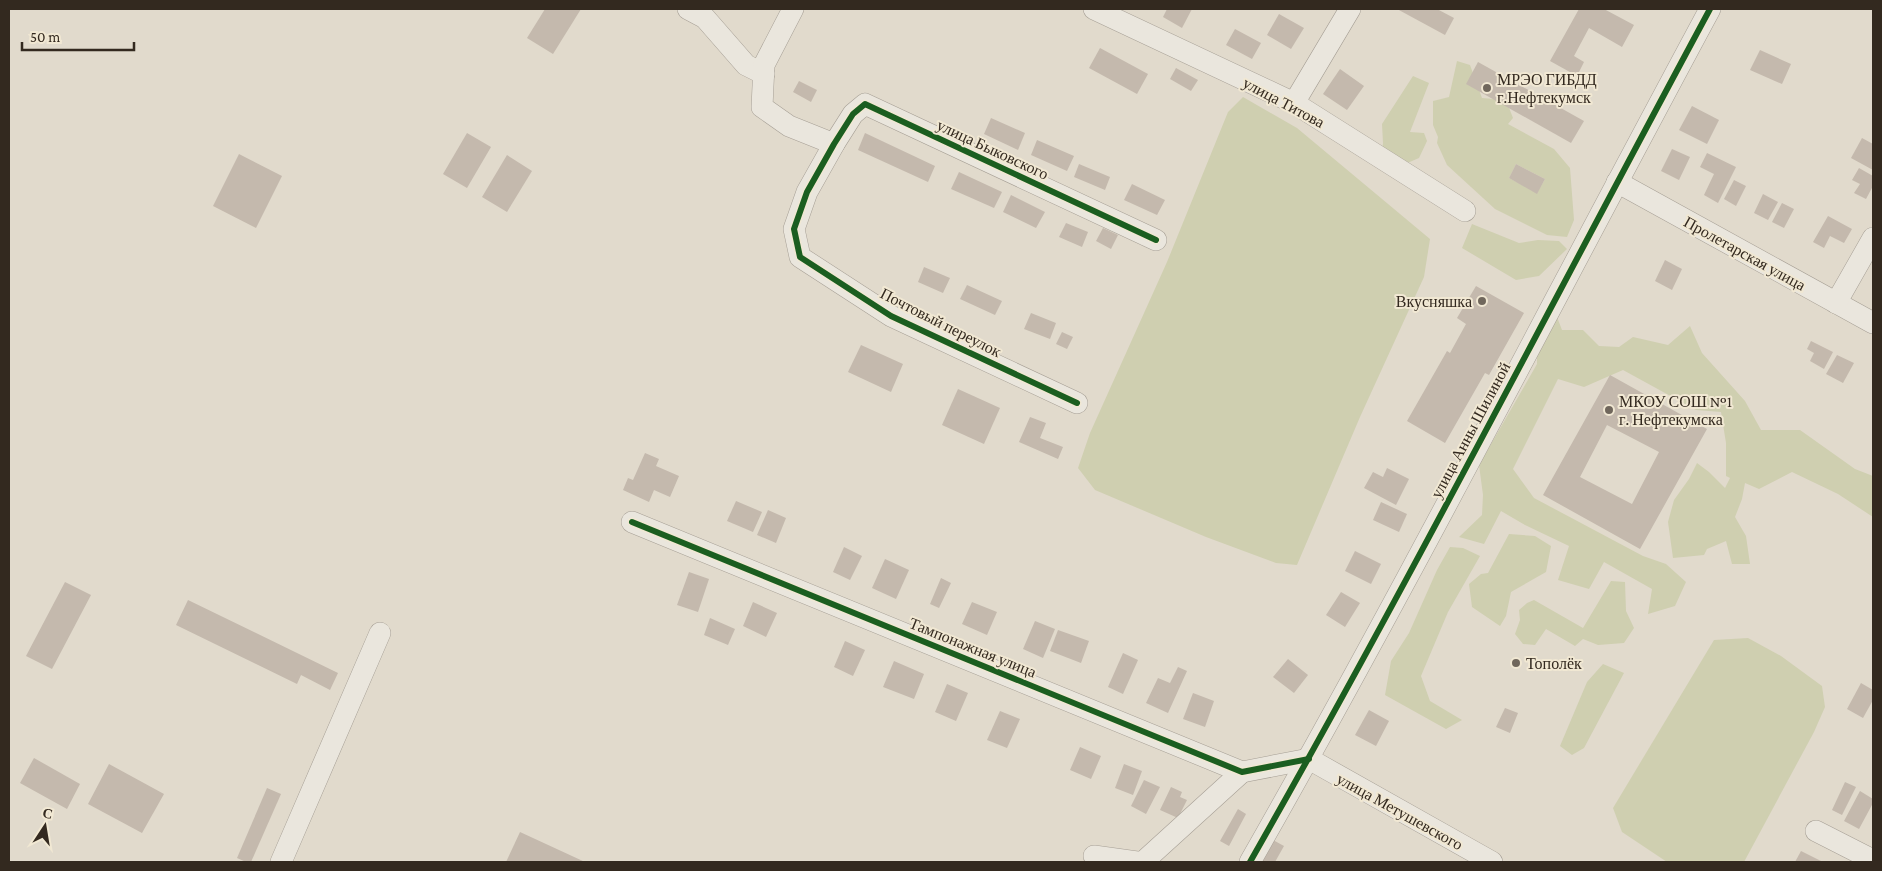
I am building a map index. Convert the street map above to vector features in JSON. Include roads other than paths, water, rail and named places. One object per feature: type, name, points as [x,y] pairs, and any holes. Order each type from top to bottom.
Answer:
[{"type":"street","points":[[688,9],[705,18],[746,65],[764,70]]},
{"type":"street","points":[[792,9],[764,70],[762,107],[788,126],[834,144]]},
{"type":"street","name":"улица Титова","points":[[1094,9],[1294,103],[1465,212]]},
{"type":"street","points":[[1294,103],[1350,9]]},
{"type":"street","name":"улица Анны Шилиной","points":[[1250,862],[1308,759],[1710,9]]},
{"type":"street","name":"улица Быковского","points":[[834,144],[853,114],[865,104],[1156,240]]},
{"type":"street","name":"Почтовый переулок","points":[[834,144],[807,192],[794,230],[800,257],[891,316],[1077,404]]},
{"type":"street","name":"Пролетарская улица","points":[[1617,182],[1873,323]]},
{"type":"street","points":[[1836,303],[1873,238]]},
{"type":"street","name":"Тампонажная улица","points":[[632,522],[1242,772]]},
{"type":"street","points":[[281,862],[380,633]]},
{"type":"street","points":[[1143,862],[1242,772],[1308,759]]},
{"type":"street","name":"улица Метушевского","points":[[1308,759],[1492,862]]},
{"type":"street","points":[[1816,831],[1873,860]]},
{"type":"street","points":[[1094,856],[1137,862]]},
{"type":"place","name":"МРЭО ГИБДД г.Нефтекумск","points":[[1487,88]]},
{"type":"place","name":"Вкусняшка","points":[[1482,301]]},
{"type":"place","name":"МКОУ СОШ №1 г. Нефтекумска","points":[[1609,410]]},
{"type":"place","name":"Тополёк","points":[[1516,663]]}]
